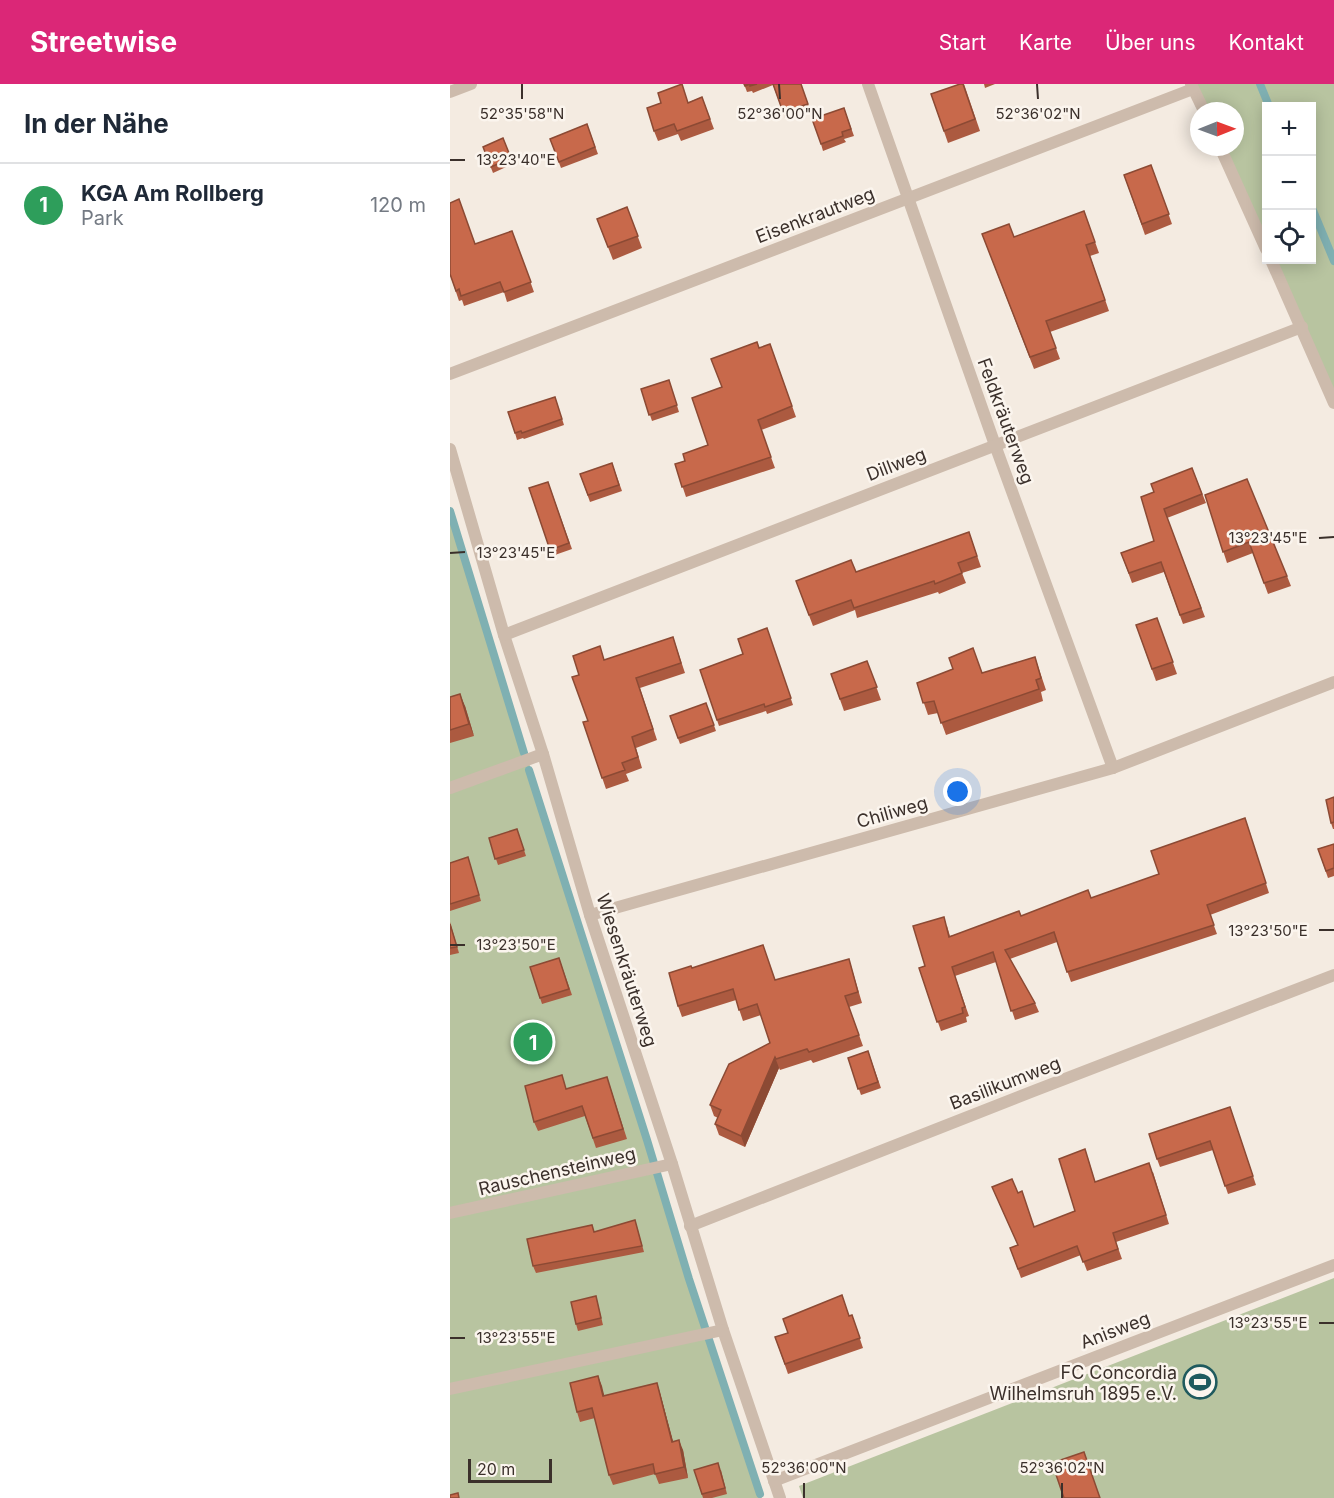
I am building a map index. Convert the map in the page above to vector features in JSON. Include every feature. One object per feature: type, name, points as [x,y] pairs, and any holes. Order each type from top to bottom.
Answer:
[{"type":"lane","points":[[450,92],[471,84]]},
{"type":"lane","name":"Feldkräuterweg","points":[[868,84],[995,445],[1113,768]]},
{"type":"lane","points":[[1192,86],[1199,102]]},
{"type":"lane","name":"Eisenkrautweg","points":[[450,374],[908,199],[1192,86]]},
{"type":"lane","points":[[1224,156],[1262,240]]},
{"type":"lane","points":[[1273,264],[1334,403]]},
{"type":"lane","name":"Dillweg","points":[[504,634],[1302,327]]},
{"type":"lane","name":"Wiesenkräuterweg","points":[[450,449],[504,634],[543,754],[660,1166],[690,1226],[780,1498]]},
{"type":"lane","name":"Chiliweg","points":[[590,915],[1113,768],[1334,682]]},
{"type":"lane","points":[[450,788],[543,754]]},
{"type":"lane","name":"Basilikumweg","points":[[690,1226],[1334,975]]},
{"type":"lane","name":"Rauschensteinweg","points":[[450,1213],[660,1166]]},
{"type":"lane","name":"Anisweg","points":[[774,1481],[1334,1264]]},
{"type":"lane","points":[[450,1389],[723,1330]]},
{"type":"green space","points":[[1191,84],[1334,84],[1334,403],[1273,264],[1316,264],[1316,102],[1262,102],[1262,240],[1224,156],[1244,156],[1244,102],[1200,102]]},
{"type":"green space","points":[[452,517],[689,1279],[762,1498],[450,1498],[450,518]]},
{"type":"green space","name":"FC Concordia Wilhelmsruh 1895 e.V.","points":[[1334,1278],[1334,1498],[803,1498],[799,1486]]},
{"type":"building","points":[[682,84],[688,103],[702,97],[710,119],[677,131],[674,124],[654,131],[647,108],[661,103],[658,93]]},
{"type":"building","points":[[773,84],[801,84],[808,104],[783,112]]},
{"type":"building","points":[[963,84],[975,119],[944,131],[931,94]]},
{"type":"building","points":[[844,108],[851,129],[842,132],[843,136],[821,144],[812,119]]},
{"type":"building","points":[[587,124],[595,147],[559,162],[550,139]]},
{"type":"building","points":[[503,138],[511,158],[491,167],[483,147]]},
{"type":"building","points":[[1151,165],[1169,214],[1142,224],[1124,175]]},
{"type":"building","points":[[459,199],[475,244],[512,231],[531,282],[504,292],[500,282],[461,296],[459,289],[456,291],[450,274],[450,203]]},
{"type":"building","points":[[627,207],[638,236],[608,247],[597,219]]},
{"type":"building","points":[[1084,211],[1095,242],[1086,245],[1105,300],[1046,321],[1056,348],[1030,357],[982,234],[1009,224],[1014,237]]},
{"type":"building","points":[[757,342],[759,348],[770,344],[792,406],[758,420],[771,457],[682,487],[675,464],[685,461],[683,454],[708,445],[692,398],[722,387],[711,359]]},
{"type":"building","points":[[669,380],[677,405],[649,415],[641,389]]},
{"type":"building","points":[[555,397],[562,419],[522,433],[521,431],[515,433],[508,412]]},
{"type":"building","points":[[612,463],[619,485],[588,495],[580,474]]},
{"type":"building","points":[[1192,468],[1202,494],[1164,509],[1201,608],[1180,615],[1161,562],[1129,573],[1121,553],[1154,541],[1141,497],[1154,492],[1151,484]]},
{"type":"building","points":[[1247,479],[1287,576],[1264,583],[1249,542],[1223,552],[1205,495]]},
{"type":"building","points":[[548,482],[569,543],[550,550],[529,488]]},
{"type":"building","points":[[969,532],[977,556],[958,563],[962,573],[935,584],[934,581],[854,608],[851,600],[809,615],[796,581],[851,560],[856,572]]},
{"type":"building","points":[[1157,618],[1173,662],[1152,669],[1136,625]]},
{"type":"building","points":[[767,628],[791,698],[765,707],[764,704],[717,720],[700,670],[743,654],[738,639]]},
{"type":"building","points":[[673,637],[681,663],[636,678],[653,729],[632,737],[638,757],[622,763],[625,770],[602,778],[583,722],[588,721],[572,677],[579,675],[573,656],[600,646],[604,660]]},
{"type":"building","points":[[973,648],[982,673],[1035,657],[1041,678],[1036,680],[1039,689],[941,723],[934,701],[923,703],[917,683],[953,669],[949,658]]},
{"type":"building","points":[[867,661],[877,687],[840,699],[831,674]]},
{"type":"building","points":[[460,694],[469,724],[450,730],[450,697]]},
{"type":"building","points":[[706,703],[714,725],[678,738],[670,716]]},
{"type":"building","points":[[1334,797],[1334,822],[1331,823],[1326,800]]},
{"type":"building","points":[[1245,818],[1266,883],[1207,905],[1214,925],[1067,972],[1054,932],[1005,950],[1035,1003],[1011,1011],[993,952],[952,967],[965,1007],[962,1008],[963,1013],[937,1022],[919,968],[925,966],[913,926],[944,917],[949,937],[1019,911],[1021,916],[1088,890],[1091,898],[1159,874],[1151,851]]},
{"type":"building","points":[[517,829],[524,850],[495,859],[489,838]]},
{"type":"building","points":[[1334,844],[1334,868],[1326,871],[1318,849]]},
{"type":"building","points":[[468,857],[479,895],[450,904],[450,863]]},
{"type":"building","points":[[450,924],[457,947],[450,948]]},
{"type":"building","points":[[763,945],[775,980],[849,959],[858,992],[845,996],[859,1035],[809,1052],[807,1049],[776,1059],[775,1057],[741,1136],[715,1124],[721,1110],[710,1105],[729,1064],[770,1043],[757,1004],[739,1010],[733,989],[678,1006],[669,973]]},
{"type":"building","points":[[559,958],[569,989],[540,998],[530,967]]},
{"type":"building","points":[[868,1051],[878,1082],[858,1089],[848,1058]]},
{"type":"building","points":[[562,1075],[566,1089],[607,1077],[623,1129],[593,1138],[582,1106],[534,1122],[525,1086]]},
{"type":"building","points":[[1230,1107],[1253,1176],[1225,1186],[1210,1141],[1157,1159],[1149,1134]]},
{"type":"building","points":[[1085,1149],[1095,1182],[1149,1163],[1166,1215],[1113,1233],[1118,1249],[1083,1262],[1077,1246],[1018,1269],[1010,1248],[1018,1245],[992,1187],[1012,1179],[1018,1193],[1022,1191],[1034,1227],[1075,1211],[1059,1159]]},
{"type":"building","points":[[635,1220],[642,1246],[533,1266],[527,1239],[592,1225],[594,1232]]},
{"type":"building","points":[[842,1295],[860,1338],[785,1364],[775,1337],[788,1333],[783,1319]]},
{"type":"building","points":[[596,1296],[601,1318],[576,1324],[571,1302]]},
{"type":"building","points":[[598,1376],[603,1396],[657,1383],[672,1442],[679,1440],[684,1467],[655,1474],[653,1464],[609,1475],[592,1408],[577,1412],[570,1383]]},
{"type":"building","points":[[1084,1452],[1100,1498],[1064,1498],[1052,1463]]},
{"type":"building","points":[[718,1463],[725,1488],[702,1494],[694,1470]]},
{"type":"building","points":[[458,1493],[459,1498],[450,1498],[450,1495]]},
{"type":"waterway","points":[[1260,84],[1267,102]]},
{"type":"waterway","points":[[1313,210],[1334,261]]},
{"type":"waterway","points":[[450,511],[524,753]]},
{"type":"waterway","points":[[529,770],[689,1279],[760,1494]]},
{"type":"place","name":"KGA Am Rollberg","points":[[533,1042]]},
{"type":"place","name":"FC Concordia Wilhelmsruh 1895 e.V.","points":[[1200,1382]]}]
